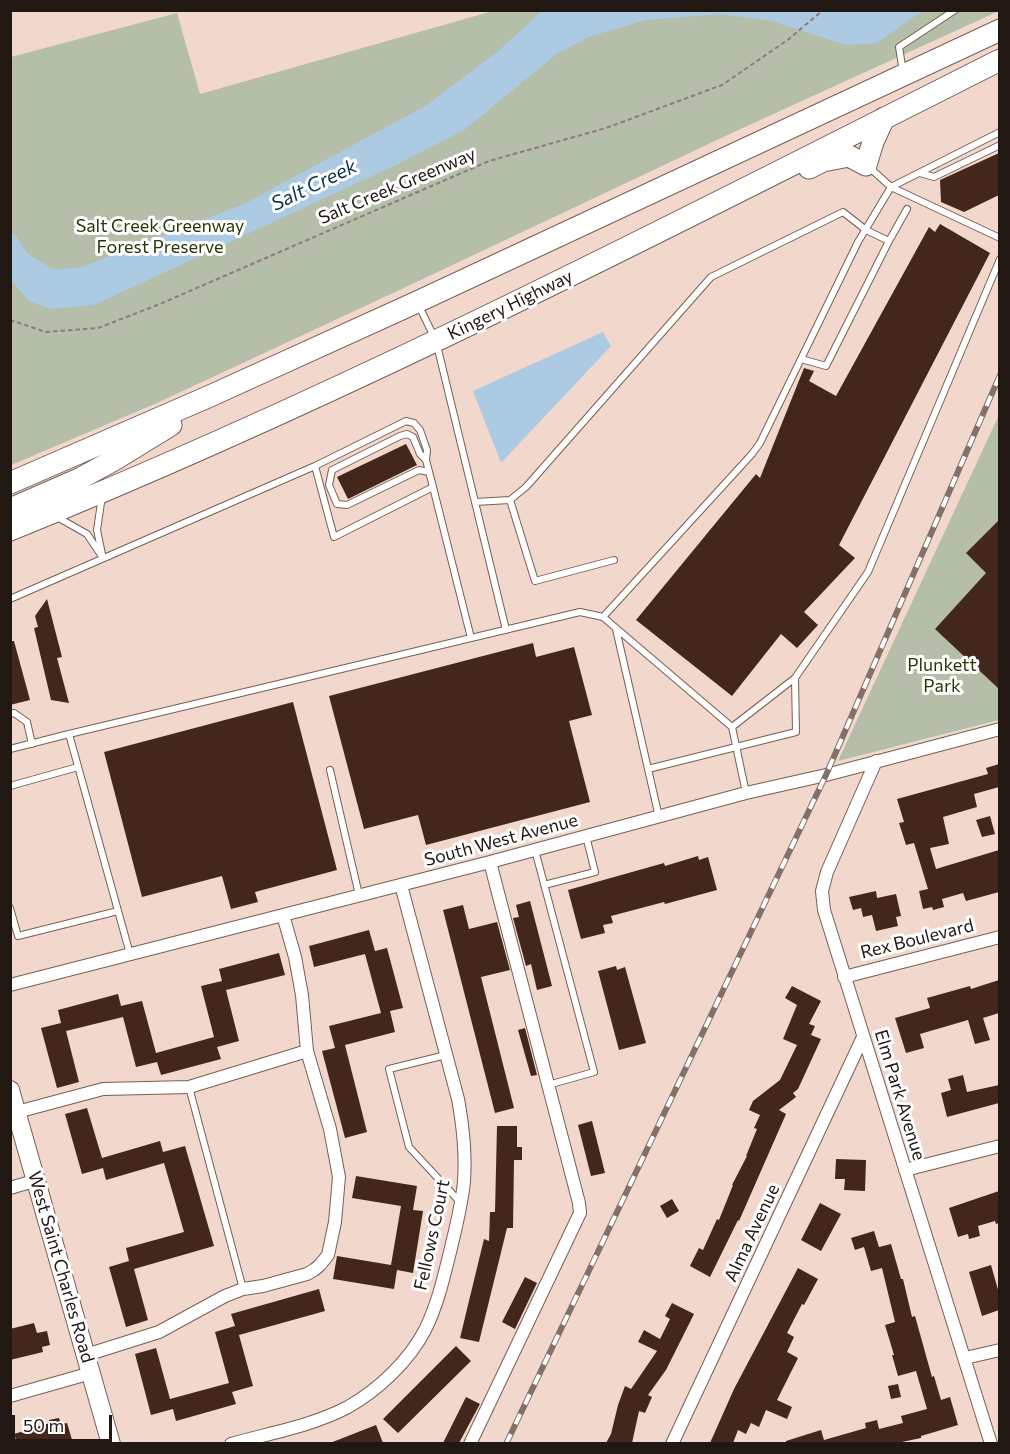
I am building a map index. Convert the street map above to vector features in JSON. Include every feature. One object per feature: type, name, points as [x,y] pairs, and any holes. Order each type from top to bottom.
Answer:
[{"type":"highway","points":[[10,483],[417,302],[999,30]]},
{"type":"highway","name":"Kingery Highway","points":[[10,530],[102,492],[436,341],[999,60]]},
{"type":"highway","points":[[683,219],[738,204],[823,162],[849,156],[866,165],[884,118]]},
{"type":"highway","points":[[10,509],[81,478],[114,460],[170,426],[210,396]]},
{"type":"main road","name":"West Saint Charles Road","points":[[10,1090],[111,1443]]},
{"type":"street","name":"South West Avenue","points":[[10,985],[999,729]]},
{"type":"street","name":"Elm Park Avenue","points":[[876,761],[827,872],[822,891],[824,910],[991,1443]]},
{"type":"street","points":[[470,1443],[580,1213],[490,862]]},
{"type":"street","name":"Fellows Court","points":[[231,1443],[326,1417],[364,1397],[405,1359],[424,1332],[441,1290],[464,1181],[463,1129],[458,1099],[401,885]]},
{"type":"street","points":[[86,1355],[159,1332],[225,1296],[243,1289],[307,1274],[328,1255],[335,1222],[339,1178],[330,1130],[307,1051],[299,976],[283,915]]},
{"type":"street","name":"Rex Boulevard","points":[[844,977],[999,937]]},
{"type":"street","name":"Alma Avenue","points":[[672,1443],[863,1037]]},
{"type":"street","points":[[17,1112],[104,1089],[189,1087],[307,1051]]},
{"type":"street","points":[[905,1170],[999,1146]]},
{"type":"street","points":[[10,1188],[37,1180]]},
{"type":"street","points":[[965,1359],[999,1350]]},
{"type":"street","points":[[10,1396],[91,1373]]},
{"type":"lane","points":[[904,75],[898,47],[955,10]]},
{"type":"lane","points":[[603,617],[760,443],[853,252],[891,187],[999,132]]},
{"type":"lane","points":[[920,173],[934,177],[999,145]]},
{"type":"lane","points":[[866,165],[891,187],[999,238]]},
{"type":"lane","points":[[801,359],[826,366],[907,209]]},
{"type":"lane","points":[[475,502],[510,500],[526,486],[711,277],[843,212],[866,230],[889,241]]},
{"type":"lane","points":[[732,727],[795,678],[868,572],[999,259]]},
{"type":"lane","points":[[417,302],[436,341],[506,630]]},
{"type":"lane","points":[[10,599],[315,466],[406,421],[414,423],[420,430],[427,450],[426,460],[471,638]]},
{"type":"lane","points":[[426,460],[420,454],[413,437],[407,434],[332,470],[329,485],[337,504],[347,505],[419,470],[429,472]]},
{"type":"lane","points":[[315,466],[334,537],[433,487]]},
{"type":"lane","points":[[102,492],[97,530],[103,558]]},
{"type":"lane","points":[[510,500],[535,581],[614,560]]},
{"type":"lane","points":[[51,513],[87,534],[103,558]]},
{"type":"lane","points":[[10,749],[580,612],[603,617],[732,727],[746,793]]},
{"type":"lane","points":[[616,628],[660,817]]},
{"type":"lane","points":[[648,769],[796,732],[795,678]]},
{"type":"lane","points":[[10,714],[14,713],[27,722],[32,744]]},
{"type":"lane","points":[[69,734],[130,954]]},
{"type":"lane","points":[[10,786],[78,767]]},
{"type":"lane","points":[[330,770],[359,896]]},
{"type":"lane","points":[[544,885],[595,872],[586,836]]},
{"type":"lane","points":[[535,850],[594,1072],[548,1085]]},
{"type":"lane","points":[[10,908],[18,936],[118,911]]},
{"type":"lane","points":[[446,1055],[389,1070],[409,1147],[460,1202]]},
{"type":"lane","points":[[189,1087],[243,1289]]},
{"type":"path","name":"Salt Creek Greenway","points":[[10,320],[46,332],[98,328],[160,304],[489,161],[606,128],[722,85],[789,39],[823,10]]},
{"type":"green space","name":"Salt Creek Greenway Forest Preserve","points":[[493,11],[999,11],[734,132],[157,403],[11,465],[11,57],[177,13],[200,94]]},
{"type":"green space","name":"Plunkett Park","points":[[999,415],[999,720],[838,761]]},
{"type":"water","name":"Salt Creek","points":[[542,11],[922,11],[877,43],[846,45],[772,21],[720,14],[646,20],[591,36],[558,53],[464,130],[394,166],[94,305],[51,309],[29,301],[11,280],[11,232],[27,253],[54,270],[82,267],[246,203],[427,105],[496,53]]},
{"type":"water","points":[[603,332],[611,346],[501,463],[473,391]]},
{"type":"building","points":[[999,153],[999,195],[964,212],[941,202],[940,180]]},
{"type":"building","points":[[940,224],[990,253],[839,545],[855,558],[804,612],[818,625],[797,648],[781,634],[732,696],[636,620],[756,474],[760,478],[804,368],[814,371],[809,381],[836,396],[929,227],[935,232]]},
{"type":"building","points":[[406,444],[417,465],[348,499],[337,477]]},
{"type":"building","points":[[999,520],[999,689],[935,629],[986,573],[966,553]]},
{"type":"building","points":[[47,599],[62,657],[57,658],[69,703],[51,700],[34,628],[38,627],[35,616]]},
{"type":"building","points":[[10,641],[14,641],[30,700],[10,705]]},
{"type":"building","points":[[533,643],[536,657],[574,647],[592,715],[569,721],[590,802],[426,845],[418,815],[364,829],[329,696]]},
{"type":"building","points":[[293,702],[337,870],[255,892],[258,902],[231,909],[222,876],[142,897],[104,752]]},
{"type":"building","points":[[999,764],[999,787],[974,794],[977,807],[943,817],[949,844],[930,848],[936,869],[999,850],[999,892],[966,901],[963,893],[942,899],[944,907],[933,910],[932,907],[923,909],[919,891],[928,889],[914,843],[906,845],[899,823],[904,822],[897,799],[988,774],[986,768]]},
{"type":"building","points":[[990,816],[995,834],[982,837],[976,820]]},
{"type":"building","points":[[698,856],[699,860],[708,857],[717,890],[611,916],[613,923],[603,925],[605,933],[581,939],[568,890],[664,863],[665,866]]},
{"type":"building","points":[[876,891],[877,898],[896,894],[901,916],[896,917],[898,926],[876,931],[872,915],[863,917],[861,908],[853,910],[849,897]]},
{"type":"building","points":[[530,901],[552,986],[537,990],[531,964],[526,966],[513,918],[519,917],[516,905]]},
{"type":"building","points":[[463,905],[469,929],[497,922],[510,970],[481,977],[514,1108],[495,1113],[443,910]]},
{"type":"building","points":[[369,930],[375,951],[387,948],[403,1008],[390,1011],[395,1032],[345,1045],[367,1132],[345,1138],[322,1051],[335,1048],[329,1026],[381,1013],[365,954],[314,967],[309,946]]},
{"type":"building","points":[[279,953],[285,975],[226,990],[239,1041],[217,1047],[221,1059],[161,1075],[157,1062],[136,1067],[123,1017],[66,1031],[79,1082],[57,1088],[41,1028],[61,1023],[58,1010],[118,994],[121,1006],[142,1001],[156,1053],[214,1037],[201,986],[222,981],[219,969]]},
{"type":"building","points":[[616,966],[617,970],[625,967],[646,1043],[619,1050],[598,971]]},
{"type":"building","points":[[999,980],[999,1013],[983,1018],[990,1040],[975,1044],[968,1020],[920,1034],[924,1048],[906,1053],[895,1018],[930,1008],[927,998],[970,986],[971,989]]},
{"type":"building","points":[[792,986],[821,1001],[809,1024],[815,1026],[811,1035],[821,1039],[798,1089],[793,1093],[796,1097],[779,1110],[786,1114],[739,1221],[710,1277],[690,1266],[699,1248],[703,1250],[717,1219],[719,1220],[732,1185],[747,1156],[760,1115],[749,1110],[753,1101],[780,1080],[797,1045],[783,1039],[797,1005],[785,998]]},
{"type":"building","points":[[525,1028],[537,1075],[531,1076],[518,1030]]},
{"type":"building","points":[[963,1075],[967,1092],[999,1085],[999,1103],[947,1117],[941,1093],[951,1090],[948,1079]]},
{"type":"building","points":[[87,1108],[102,1158],[160,1141],[163,1152],[185,1146],[214,1246],[134,1269],[148,1320],[126,1327],[109,1267],[129,1261],[126,1248],[184,1232],[164,1163],[106,1180],[103,1168],[82,1174],[65,1114]]},
{"type":"building","points":[[592,1121],[605,1173],[591,1176],[578,1125]]},
{"type":"building","points":[[497,1126],[517,1126],[517,1147],[522,1147],[522,1160],[514,1160],[513,1228],[507,1228],[479,1342],[460,1338],[484,1239],[489,1241],[490,1212],[495,1212]]},
{"type":"building","points":[[836,1159],[866,1160],[865,1191],[844,1190],[845,1179],[835,1179]]},
{"type":"building","points":[[356,1176],[417,1186],[413,1210],[423,1211],[413,1273],[397,1270],[394,1289],[333,1279],[337,1256],[391,1265],[401,1206],[352,1198]]},
{"type":"building","points":[[999,1191],[999,1223],[996,1224],[995,1221],[978,1226],[980,1236],[969,1239],[968,1234],[958,1237],[949,1208]]},
{"type":"building","points":[[672,1199],[679,1211],[667,1218],[660,1206]]},
{"type":"building","points":[[820,1203],[841,1214],[821,1251],[801,1240]]},
{"type":"building","points":[[874,1231],[879,1247],[891,1244],[932,1377],[934,1376],[941,1400],[950,1397],[958,1425],[921,1436],[921,1438],[897,1443],[786,1443],[786,1441],[821,1430],[824,1440],[866,1428],[865,1423],[877,1420],[879,1429],[903,1423],[901,1416],[927,1409],[916,1371],[898,1376],[885,1325],[895,1322],[882,1268],[871,1271],[864,1247],[855,1250],[851,1238]]},
{"type":"building","points":[[991,1265],[999,1293],[999,1310],[982,1316],[969,1272]]},
{"type":"building","points":[[798,1268],[818,1279],[787,1333],[794,1337],[787,1352],[798,1358],[777,1400],[792,1407],[787,1419],[766,1410],[759,1427],[751,1423],[746,1434],[738,1430],[733,1443],[710,1443],[734,1389]]},
{"type":"building","points":[[525,1277],[537,1283],[515,1329],[502,1322]]},
{"type":"building","points":[[319,1289],[325,1311],[239,1335],[253,1386],[232,1392],[236,1404],[176,1421],[173,1409],[151,1415],[135,1354],[156,1348],[170,1399],[229,1383],[215,1332],[235,1326],[231,1314]]},
{"type":"building","points":[[672,1303],[694,1314],[666,1370],[648,1395],[652,1397],[645,1413],[639,1411],[632,1443],[606,1443],[611,1434],[625,1386],[631,1389],[657,1351],[638,1342],[644,1330],[660,1339],[670,1319],[665,1316]]},
{"type":"building","points":[[34,1323],[37,1333],[47,1331],[50,1345],[42,1347],[43,1352],[10,1360],[10,1329]]},
{"type":"building","points":[[456,1346],[471,1361],[398,1433],[383,1419]]},
{"type":"building","points":[[898,1384],[901,1397],[891,1399],[888,1386]]},
{"type":"building","points":[[466,1397],[480,1404],[459,1443],[443,1443]]},
{"type":"building","points":[[59,1418],[61,1424],[67,1423],[73,1443],[17,1443],[14,1434]]},
{"type":"building","points":[[376,1425],[383,1443],[330,1443]]},
{"type":"railway","points":[[506,1444],[826,775],[1000,375]]}]
